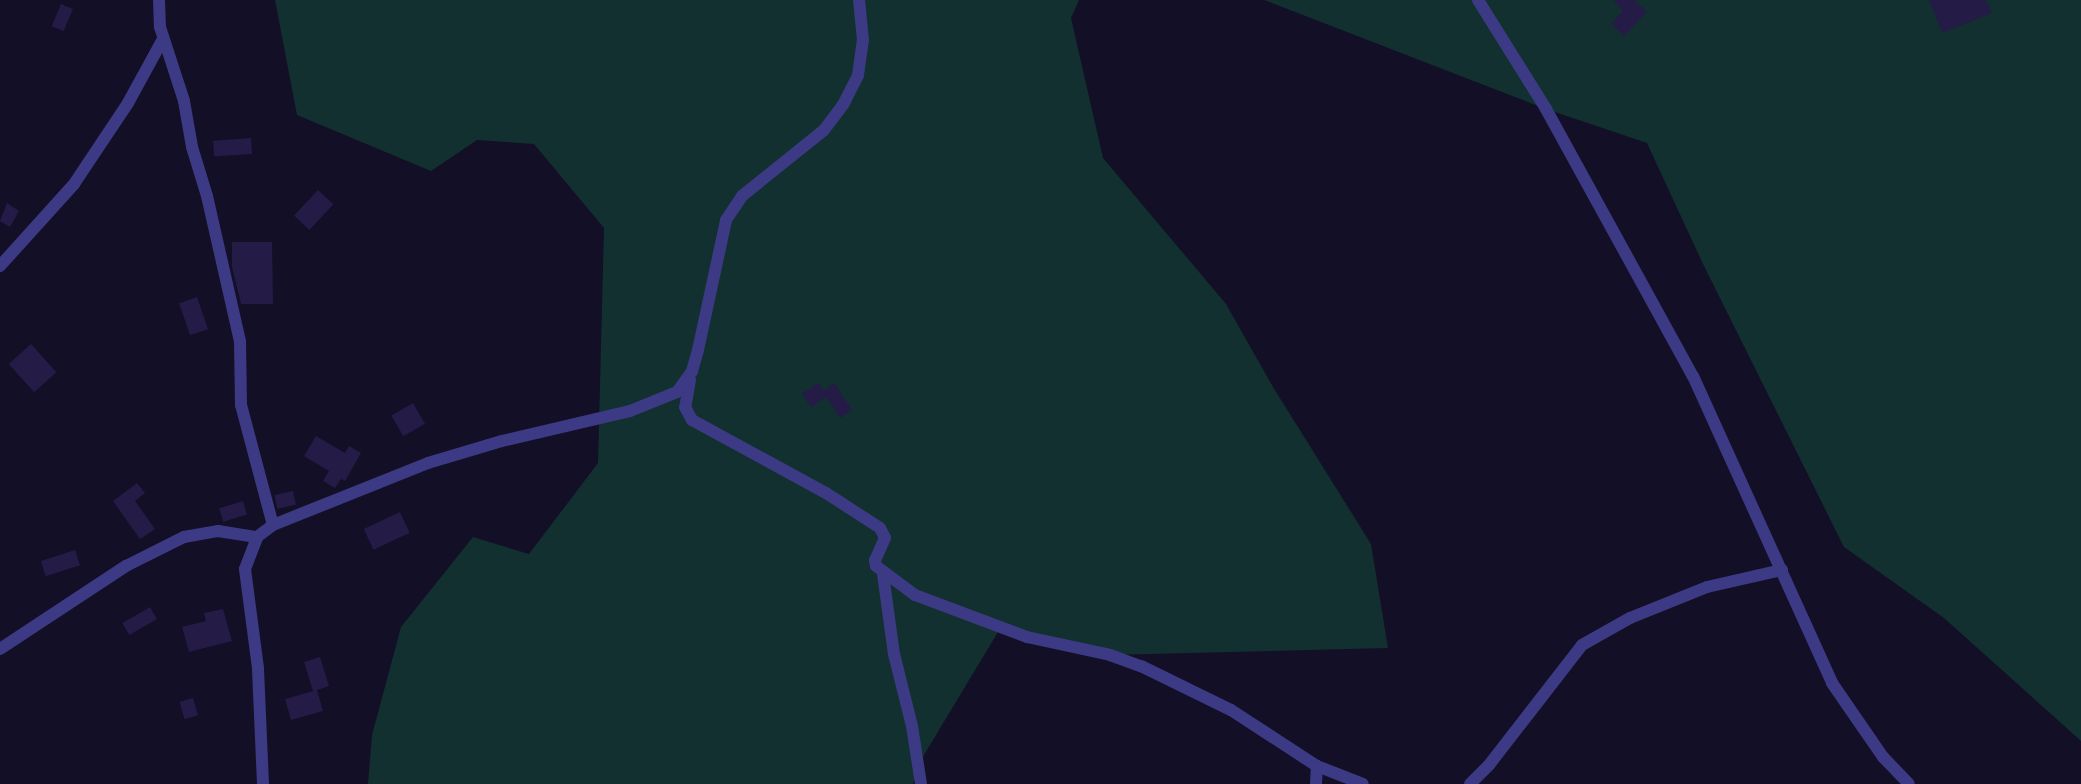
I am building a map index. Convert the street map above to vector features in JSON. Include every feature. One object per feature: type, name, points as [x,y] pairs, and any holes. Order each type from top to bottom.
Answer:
[{"type":"street","points":[[159,0],[163,39],[184,101],[192,146],[211,212],[240,341],[245,424],[273,525]]},
{"type":"street","points":[[859,0],[863,40],[858,75],[844,103],[824,130],[742,196],[726,220],[685,407],[692,420],[826,493],[880,528],[885,538],[874,560],[883,574],[915,595],[1027,637],[1110,655],[1141,666],[1231,710],[1317,766],[1363,784]]},
{"type":"street","points":[[1478,0],[1546,109],[1670,332],[1832,683],[1858,724],[1904,782]]},
{"type":"street","points":[[0,266],[74,184],[128,103],[163,39]]},
{"type":"street","points":[[263,784],[258,668],[245,569],[257,537],[273,525],[428,463],[502,441],[658,402],[677,392],[692,371]]},
{"type":"street","points":[[0,649],[127,566],[184,537],[218,531],[257,537]]},
{"type":"street","points":[[1470,784],[1489,765],[1581,645],[1630,618],[1695,592],[1782,570]]},
{"type":"street","points":[[883,574],[894,654],[912,726],[921,784]]},
{"type":"street","points":[[1316,784],[1317,766]]},
{"type":"green space","points":[[275,0],[1079,0],[1071,18],[1103,158],[1226,304],[1273,387],[1371,544],[1388,648],[1110,655],[1001,627],[918,765],[913,784],[368,784],[372,735],[401,627],[473,537],[529,554],[598,463],[604,228],[534,144],[477,140],[431,171],[297,115]]},
{"type":"green space","points":[[1264,0],[2081,0],[2081,741],[1944,618],[1844,547],[1703,264],[1647,143],[1546,109]]},
{"type":"building","points":[[1613,0],[1634,0],[1647,12],[1624,36],[1611,23],[1623,11]]},
{"type":"building","points":[[1929,0],[1986,0],[1992,13],[1942,33]]},
{"type":"building","points":[[61,4],[73,9],[64,31],[52,26]]},
{"type":"building","points":[[251,138],[252,154],[214,157],[213,141]]},
{"type":"building","points":[[318,190],[333,204],[309,230],[294,216]]},
{"type":"building","points":[[7,203],[19,211],[10,227],[0,221]]},
{"type":"building","points":[[232,242],[272,242],[273,304],[241,304],[232,267]]},
{"type":"building","points":[[197,297],[208,329],[190,335],[179,303]]},
{"type":"building","points":[[31,344],[56,372],[34,392],[9,364]]},
{"type":"building","points":[[818,383],[824,390],[834,383],[852,410],[840,418],[826,397],[811,407],[802,394]]},
{"type":"building","points":[[413,403],[425,424],[403,436],[391,416]]},
{"type":"building","points":[[316,436],[345,453],[349,446],[361,453],[345,481],[341,479],[335,488],[323,481],[329,471],[304,456]]},
{"type":"building","points":[[137,483],[145,493],[135,501],[155,529],[140,539],[113,501]]},
{"type":"building","points":[[293,491],[296,505],[277,509],[274,495]]},
{"type":"building","points":[[243,501],[247,514],[223,522],[219,508]]},
{"type":"building","points":[[400,512],[410,533],[373,550],[364,529]]},
{"type":"building","points":[[75,550],[80,565],[46,576],[41,561]]},
{"type":"building","points":[[150,607],[157,619],[129,635],[122,623]]},
{"type":"building","points":[[223,609],[232,641],[189,652],[182,627],[206,621],[204,613]]},
{"type":"building","points":[[320,657],[329,686],[317,690],[323,711],[291,720],[285,699],[313,691],[304,662]]},
{"type":"building","points":[[193,698],[198,715],[185,719],[180,702]]}]
